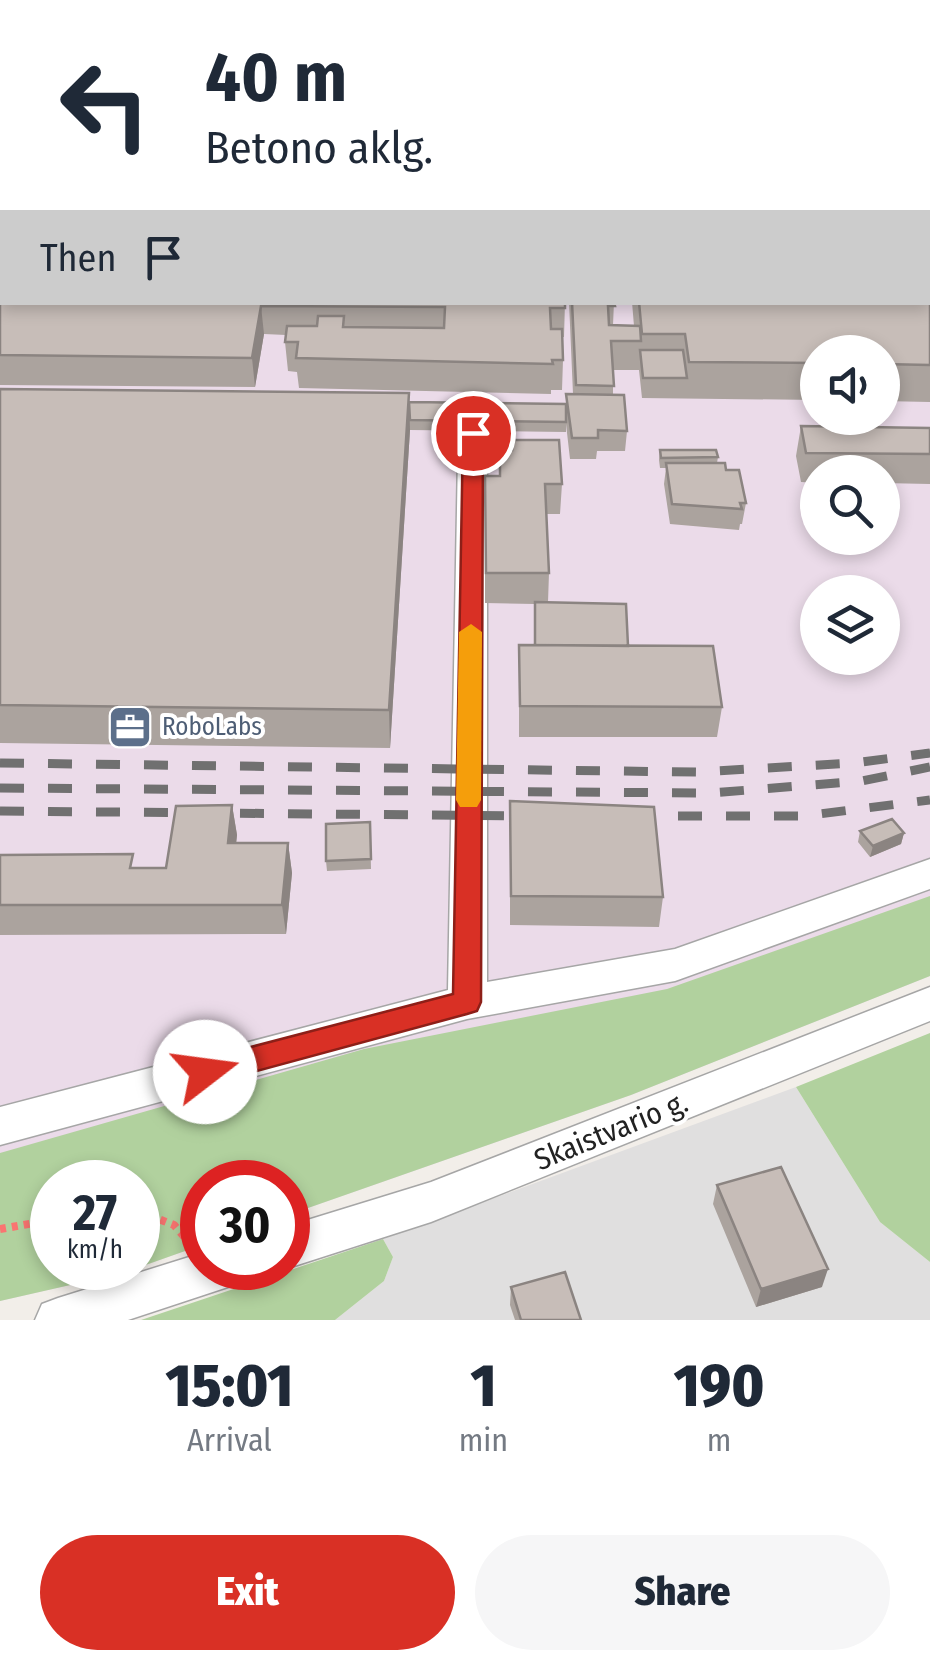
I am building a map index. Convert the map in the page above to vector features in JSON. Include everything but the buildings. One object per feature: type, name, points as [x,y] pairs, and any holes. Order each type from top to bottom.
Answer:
[{"type":"street","points":[[467,1002],[473,402]]},
{"type":"street","points":[[0,1126],[467,1002],[675,964],[930,874]]},
{"type":"street","name":"Skaistvario g.","points":[[310,1241],[431,1202],[930,1004]]},
{"type":"street","points":[[58,1320],[180,1269]]},
{"type":"path","points":[[0,1230],[30,1224]]},
{"type":"shaded area","points":[[0,305],[930,305],[930,976],[631,1095],[310,1207],[310,1160],[180,1160],[180,1253],[160,1260],[160,1160],[30,1160],[30,1290],[48,1290],[0,1301]]},
{"type":"shaded area","points":[[796,1087],[880,1222],[930,1262],[930,1320],[335,1320],[384,1281],[393,1257],[383,1239]]},
{"type":"green space","points":[[930,896],[930,976],[631,1095],[310,1207],[310,1160],[180,1160],[180,1253],[160,1260],[160,1160],[30,1160],[30,1290],[48,1290],[0,1301],[0,1153],[364,1049],[667,989]]},
{"type":"green space","points":[[930,1033],[930,1262],[880,1222],[796,1087]]},
{"type":"green space","points":[[383,1239],[393,1257],[384,1281],[335,1320],[141,1320],[231,1290],[310,1290],[310,1263]]},
{"type":"railway","points":[[0,763],[696,772],[854,763],[930,753],[924,754]]},
{"type":"railway","points":[[0,788],[711,793],[862,781],[930,767]]},
{"type":"railway","points":[[630,816],[803,816],[930,800]]},
{"type":"railway","points":[[0,811],[535,816]]},
{"type":"slow traffic","points":[[468,800],[471,632]]},
{"type":"place","name":"RoboLabs","points":[[130,727]]},
{"type":"route","points":[[205,1072],[467,1002],[473,433]]}]
